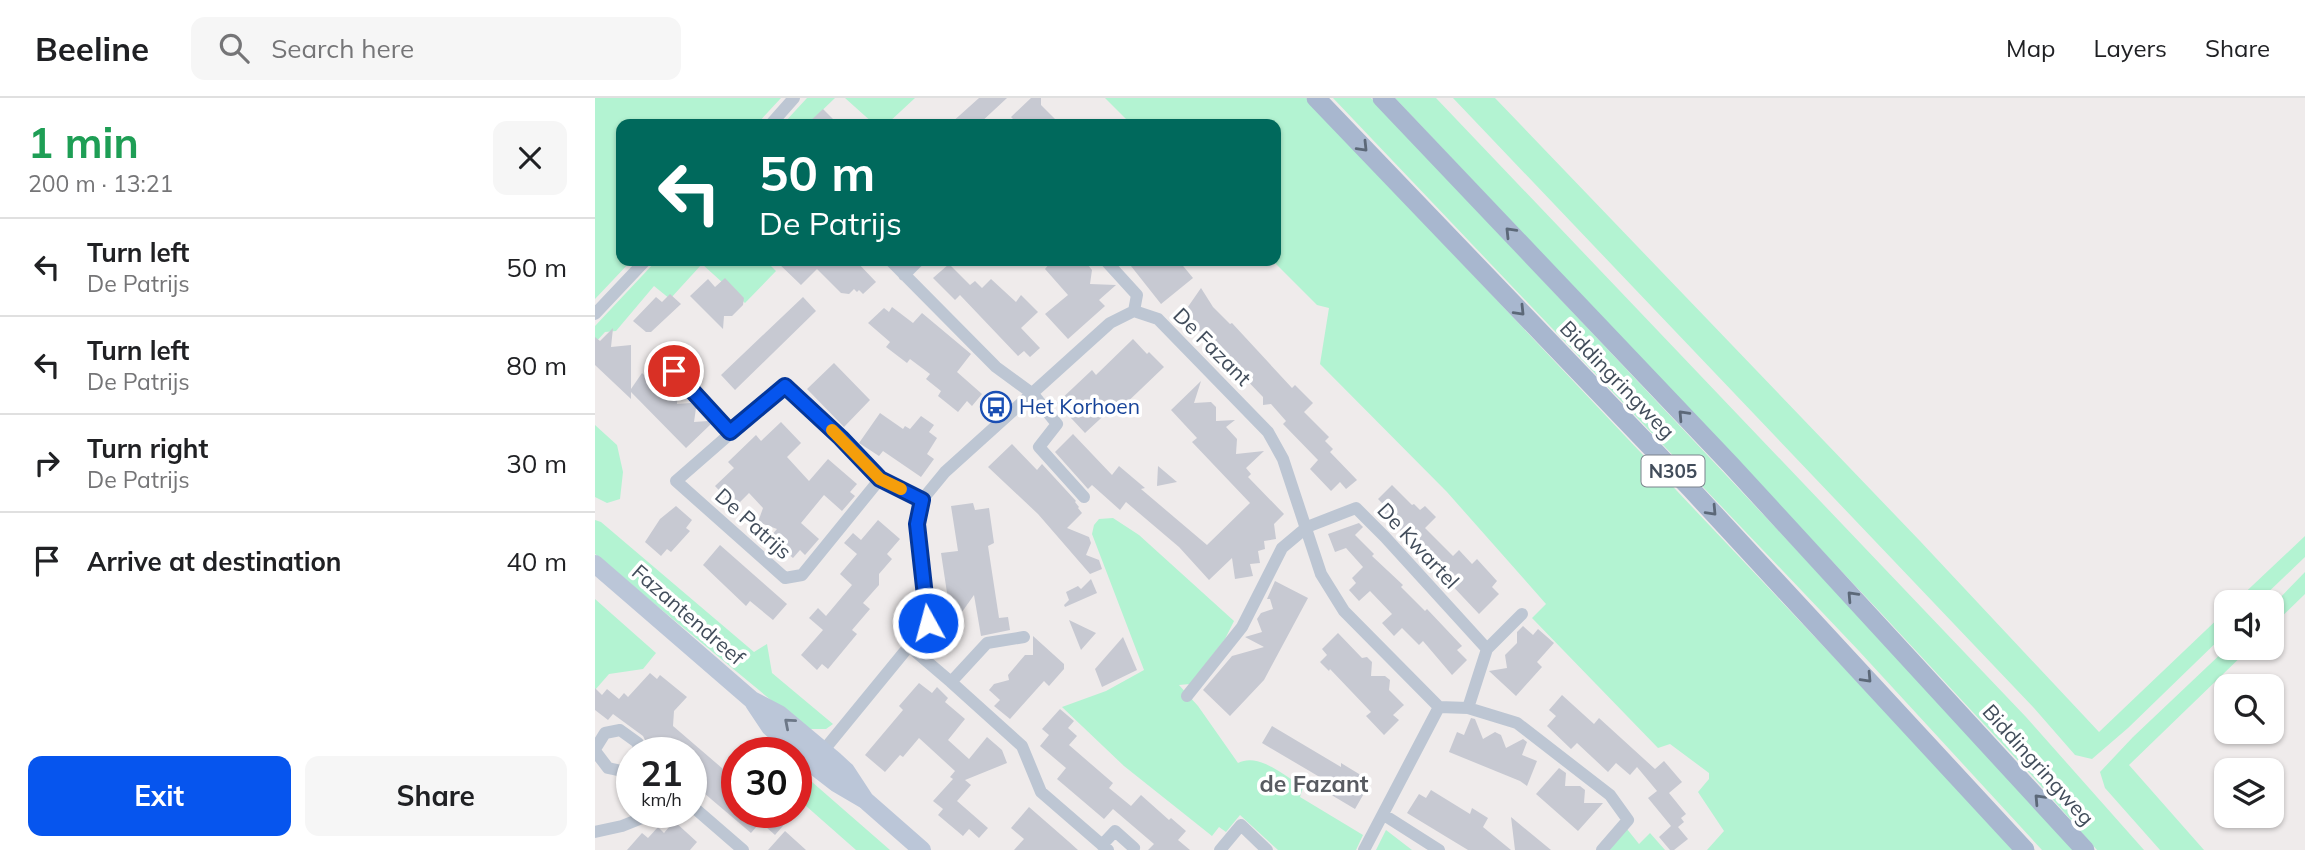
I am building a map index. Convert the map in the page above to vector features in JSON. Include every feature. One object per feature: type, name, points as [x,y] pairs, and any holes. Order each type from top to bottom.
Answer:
[{"type":"main road","name":"Biddingringweg","points":[[1316,98],[1700,499],[2025,850]]},
{"type":"main road","name":"Biddingringweg","points":[[1382,98],[1730,464],[2085,850]]},
{"type":"street","points":[[775,119],[794,98]]},
{"type":"street","points":[[595,314],[640,266]]},
{"type":"street","points":[[896,266],[996,367],[1033,394],[1057,424],[1039,447],[1084,497]]},
{"type":"street","points":[[904,275],[913,266]]},
{"type":"street","points":[[818,758],[928,623],[917,524],[922,500],[945,472],[1110,323],[1133,311],[1137,295],[1110,266]]},
{"type":"street","name":"De Fazant","points":[[1133,311],[1158,319],[1268,432],[1283,459],[1321,573],[1344,611],[1439,707]]},
{"type":"street","points":[[674,371],[730,432]]},
{"type":"street","name":"De Patrijs","points":[[880,479],[802,575],[785,578],[675,481],[785,386],[880,479],[922,500]]},
{"type":"street","name":"De Kwartel","points":[[1307,527],[1356,508],[1487,649]]},
{"type":"street","points":[[1187,696],[1242,627],[1282,548],[1307,527]]},
{"type":"street","name":"Fazantendreef","points":[[595,564],[752,700],[770,727],[818,758],[836,783],[865,800],[922,850]]},
{"type":"street","points":[[1468,708],[1487,649],[1523,614]]},
{"type":"street","points":[[951,682],[987,643],[1024,637]]},
{"type":"street","points":[[911,647],[1023,746],[1041,792],[1105,847],[1115,831],[1134,848],[1133,850]]},
{"type":"street","points":[[1364,850],[1439,707],[1468,708],[1517,723],[1610,795],[1628,820],[1602,850]]},
{"type":"street","points":[[616,770],[608,768],[595,750],[605,733],[620,730],[630,737]]},
{"type":"street","points":[[1384,815],[1439,850]]},
{"type":"street","points":[[707,819],[743,850]]},
{"type":"street","points":[[1220,850],[1241,825],[1267,850]]},
{"type":"street","points":[[595,832],[616,827]]},
{"type":"green space","points":[[595,98],[781,98],[762,119],[616,119],[616,266],[626,266],[595,299]]},
{"type":"green space","points":[[807,98],[835,98],[813,119],[788,119]]},
{"type":"green space","points":[[845,98],[915,98],[892,119],[868,119]]},
{"type":"green space","points":[[1105,98],[1306,98],[2016,850],[1707,850],[1724,831],[1698,792],[1709,779],[1709,773],[1670,744],[1658,748],[1532,618],[1546,604],[1447,492],[1320,364],[1329,308],[1317,305],[1278,266],[1281,266],[1281,119],[1126,119]]},
{"type":"green space","points":[[1333,98],[1371,98],[1871,629],[2074,850],[2042,850],[1859,651]]},
{"type":"green space","points":[[1395,98],[1436,98],[2026,717],[2144,850],[2097,850],[1880,612]]},
{"type":"green space","points":[[1453,98],[1495,98],[1920,541],[2099,732],[2214,622],[2214,645],[2092,759],[2075,755],[2034,708]]},
{"type":"green space","points":[[651,266],[700,266],[670,299],[654,286],[616,331],[605,332],[595,343],[595,326]]},
{"type":"green space","points":[[704,266],[771,266],[776,271],[745,303]]},
{"type":"green space","points":[[595,425],[617,445],[623,472],[620,499],[607,503],[595,497]]},
{"type":"green space","points":[[1113,518],[1139,535],[1234,621],[1225,639],[1190,684],[1179,685],[1198,706],[1238,763],[1246,760],[1263,763],[1303,787],[1300,797],[1363,835],[1356,850],[1278,850],[1240,815],[1226,832],[1219,827],[1212,836],[1124,766],[1062,707],[1106,691],[1144,670],[1092,534],[1099,519]]},
{"type":"green space","points":[[595,520],[601,522],[754,652],[767,644],[772,673],[833,724],[826,729],[806,729],[606,564],[595,554]]},
{"type":"green space","points":[[2305,536],[2305,557],[2271,590],[2248,590]]},
{"type":"green space","points":[[2305,572],[2305,594],[2284,614],[2284,594]]},
{"type":"green space","points":[[595,599],[656,653],[643,669],[609,674],[595,690]]},
{"type":"green space","points":[[2214,660],[2238,660],[2223,674],[2214,674],[2214,683],[2129,765],[2204,850],[2160,850],[2105,788],[2100,772]]},
{"type":"green space","points":[[812,782],[890,850],[856,850],[812,811]]},
{"type":"green space","points":[[1627,829],[1639,844],[1650,833],[1665,850],[1607,850]]},
{"type":"green space","points":[[1386,830],[1412,850],[1376,850]]},
{"type":"building","points":[[979,98],[1007,98],[984,119],[956,119]]},
{"type":"building","points":[[1031,98],[1041,98],[1041,105],[1055,119],[1013,119],[1011,117]]},
{"type":"building","points":[[823,109],[833,119],[812,119]]},
{"type":"building","points":[[781,266],[861,266],[876,282],[863,294],[854,289],[849,294],[841,293],[817,269],[801,285]]},
{"type":"building","points":[[947,266],[951,266],[970,285],[975,281],[982,288],[991,279],[1016,302],[1021,295],[1038,312],[1021,328],[1040,348],[1030,357],[1024,351],[1018,356],[960,295],[955,300],[933,278]]},
{"type":"building","points":[[1048,266],[1089,266],[1092,270],[1090,284],[1116,285],[1099,300],[1105,306],[1068,339],[1045,314],[1068,295],[1045,269]]},
{"type":"building","points":[[1131,266],[1183,266],[1193,278],[1161,304]]},
{"type":"building","points":[[725,278],[744,298],[743,305],[732,316],[724,316],[723,329],[690,296],[708,279],[715,287]]},
{"type":"building","points":[[1201,288],[1213,307],[1232,323],[1292,388],[1295,385],[1313,403],[1304,412],[1329,437],[1325,441],[1333,449],[1330,452],[1357,480],[1346,489],[1340,482],[1331,491],[1310,469],[1318,460],[1283,424],[1286,421],[1271,404],[1263,405],[1263,397],[1183,314]]},
{"type":"building","points":[[670,294],[681,304],[651,332],[646,332],[633,321],[656,297],[662,302]]},
{"type":"building","points":[[803,297],[816,311],[735,390],[721,375]]},
{"type":"building","points":[[892,307],[913,323],[922,313],[971,354],[957,372],[982,394],[972,406],[967,401],[958,412],[938,396],[941,391],[926,379],[930,374],[910,359],[907,363],[886,347],[890,342],[868,323],[884,308],[889,312]]},
{"type":"building","points":[[613,328],[611,347],[631,345],[631,389],[642,373],[662,393],[672,383],[678,389],[677,404],[691,403],[696,408],[694,422],[708,421],[711,424],[686,448],[631,392],[631,399],[595,365],[595,337],[600,341]]},
{"type":"building","points":[[1133,339],[1164,367],[1118,411],[1113,407],[1085,433],[1057,403],[1092,370],[1096,375]]},
{"type":"building","points":[[834,363],[870,400],[844,427],[807,389]]},
{"type":"building","points":[[1201,381],[1194,403],[1211,402],[1216,407],[1216,421],[1235,420],[1226,427],[1237,439],[1236,454],[1264,451],[1246,468],[1251,474],[1248,477],[1284,514],[1274,524],[1276,539],[1264,541],[1265,549],[1258,551],[1260,563],[1250,564],[1253,576],[1235,579],[1232,558],[1209,580],[1179,547],[1126,502],[1120,510],[1092,485],[1088,489],[1055,452],[1073,434],[1112,475],[1119,466],[1145,488],[1141,489],[1207,545],[1250,503],[1192,442],[1197,438],[1171,410]]},
{"type":"building","points":[[880,413],[903,429],[905,426],[910,429],[921,416],[934,425],[929,432],[937,438],[927,454],[934,459],[921,477],[883,451],[879,456],[859,443]]},
{"type":"building","points":[[781,422],[801,443],[787,457],[809,481],[828,459],[857,484],[850,492],[855,496],[842,511],[824,495],[801,523],[819,539],[805,555],[800,550],[793,558],[769,538],[777,529],[758,522],[763,508],[749,493],[735,507],[715,486],[734,468],[728,462],[756,435],[761,441]]},
{"type":"building","points":[[1012,444],[1037,470],[1042,464],[1076,501],[1082,513],[1067,528],[1089,537],[1091,543],[1086,555],[1099,560],[1102,569],[1090,574],[1038,514],[988,467]]},
{"type":"building","points":[[1158,466],[1177,482],[1157,486]]},
{"type":"building","points":[[1392,485],[1412,505],[1420,510],[1425,506],[1436,517],[1425,528],[1453,556],[1459,550],[1472,564],[1477,559],[1497,581],[1492,587],[1499,594],[1479,614],[1379,508],[1383,504],[1378,499]]},
{"type":"building","points":[[973,503],[975,510],[989,508],[994,543],[988,546],[999,618],[1008,617],[1010,630],[981,636],[974,595],[952,626],[941,553],[958,551],[951,506]]},
{"type":"building","points":[[676,506],[692,520],[686,528],[690,531],[671,552],[667,549],[661,556],[645,542],[660,519]]},
{"type":"building","points":[[878,520],[900,539],[887,554],[892,559],[879,574],[879,585],[863,603],[870,609],[852,630],[857,634],[828,669],[822,664],[817,670],[801,655],[823,630],[809,618],[818,608],[826,616],[852,585],[840,574],[857,554],[844,543],[853,533],[861,540]]},
{"type":"building","points":[[1359,523],[1363,527],[1355,535],[1374,554],[1372,556],[1462,646],[1457,650],[1467,660],[1452,675],[1423,641],[1419,645],[1402,628],[1394,636],[1382,623],[1392,614],[1370,591],[1359,601],[1349,590],[1356,583],[1352,578],[1363,567],[1346,548],[1335,552],[1328,534]]},
{"type":"building","points":[[720,545],[787,604],[773,620],[750,601],[746,606],[703,565]]},
{"type":"building","points":[[1091,579],[1097,593],[1065,607],[1069,600],[1066,592],[1078,586],[1081,589]]},
{"type":"building","points":[[1275,581],[1308,598],[1264,680],[1230,716],[1203,690],[1232,656],[1264,647],[1245,637],[1262,632],[1257,619],[1261,613],[1273,609],[1270,599],[1267,599]]},
{"type":"building","points":[[1069,620],[1096,633],[1081,650]]},
{"type":"building","points":[[1523,626],[1533,635],[1538,629],[1554,643],[1537,662],[1542,667],[1516,696],[1489,671],[1507,668],[1505,655],[1517,643],[1517,632]]},
{"type":"building","points":[[1338,633],[1362,658],[1367,657],[1372,662],[1371,676],[1385,676],[1390,680],[1389,690],[1404,705],[1393,715],[1399,720],[1384,735],[1366,716],[1371,712],[1320,662],[1327,655],[1322,649]]},
{"type":"building","points":[[1033,636],[1064,664],[1064,669],[1049,686],[1044,681],[1010,719],[994,706],[1000,700],[989,690],[994,684],[1009,680],[1008,675],[1025,655],[1033,655]]},
{"type":"building","points":[[1123,637],[1137,670],[1102,687],[1095,669]]},
{"type":"building","points":[[650,673],[657,679],[660,675],[687,697],[674,711],[673,726],[686,737],[644,737],[613,714],[608,720],[595,710],[595,688],[602,695],[607,689],[619,699],[624,693],[628,697]]},
{"type":"building","points":[[919,683],[932,693],[937,687],[948,698],[945,702],[965,719],[948,740],[969,759],[987,737],[1002,750],[1007,763],[965,780],[971,785],[957,801],[988,828],[979,838],[969,829],[963,836],[938,815],[943,809],[933,801],[953,779],[950,777],[955,771],[919,738],[903,757],[900,755],[885,772],[865,755],[903,710],[899,706]]},
{"type":"building","points":[[1562,695],[1594,724],[1599,718],[1655,769],[1664,761],[1682,782],[1669,793],[1686,814],[1681,818],[1684,822],[1678,827],[1688,839],[1670,850],[1659,837],[1671,826],[1648,798],[1657,791],[1637,767],[1630,775],[1616,763],[1608,772],[1577,743],[1571,749],[1547,726],[1556,716],[1549,710]]},
{"type":"building","points":[[1060,709],[1074,721],[1068,728],[1077,736],[1069,745],[1113,783],[1109,788],[1131,806],[1141,795],[1186,831],[1178,840],[1190,850],[1148,850],[1154,844],[1113,809],[1104,819],[1057,779],[1066,768],[1040,746],[1049,735],[1042,729]]},
{"type":"building","points":[[1471,718],[1475,719],[1483,739],[1495,732],[1501,735],[1506,748],[1523,739],[1527,742],[1522,755],[1537,761],[1527,786],[1449,752],[1457,732],[1464,735]]},
{"type":"building","points":[[1272,726],[1341,767],[1341,763],[1364,777],[1359,786],[1366,790],[1355,809],[1318,787],[1323,779],[1262,743]]},
{"type":"building","points":[[707,755],[721,767],[721,808],[707,796]]},
{"type":"building","points":[[1559,768],[1566,773],[1565,786],[1580,786],[1585,790],[1584,803],[1603,803],[1578,831],[1536,794]]},
{"type":"building","points":[[1431,790],[1470,814],[1472,808],[1488,818],[1483,827],[1511,850],[1468,850],[1407,813],[1419,794],[1426,798]]},
{"type":"building","points":[[1029,807],[1078,850],[1014,850],[1024,839],[1011,828]]},
{"type":"building","points":[[1511,817],[1551,850],[1515,850]]},
{"type":"building","points":[[659,828],[664,833],[668,828],[682,828],[697,842],[690,850],[627,850],[642,833],[648,838]]},
{"type":"building","points":[[767,828],[781,828],[775,835]]},
{"type":"building","points":[[785,831],[806,850],[768,850]]},
{"type":"slow traffic","points":[[832,430],[880,479],[901,489]]},
{"type":"place","name":"Het Korhoen","points":[[996,407]]},
{"type":"district","name":"de Fazant","points":[[1314,784]]},
{"type":"route","points":[[674,371],[730,432],[785,386],[880,479],[922,500],[917,524],[928,623]]}]
